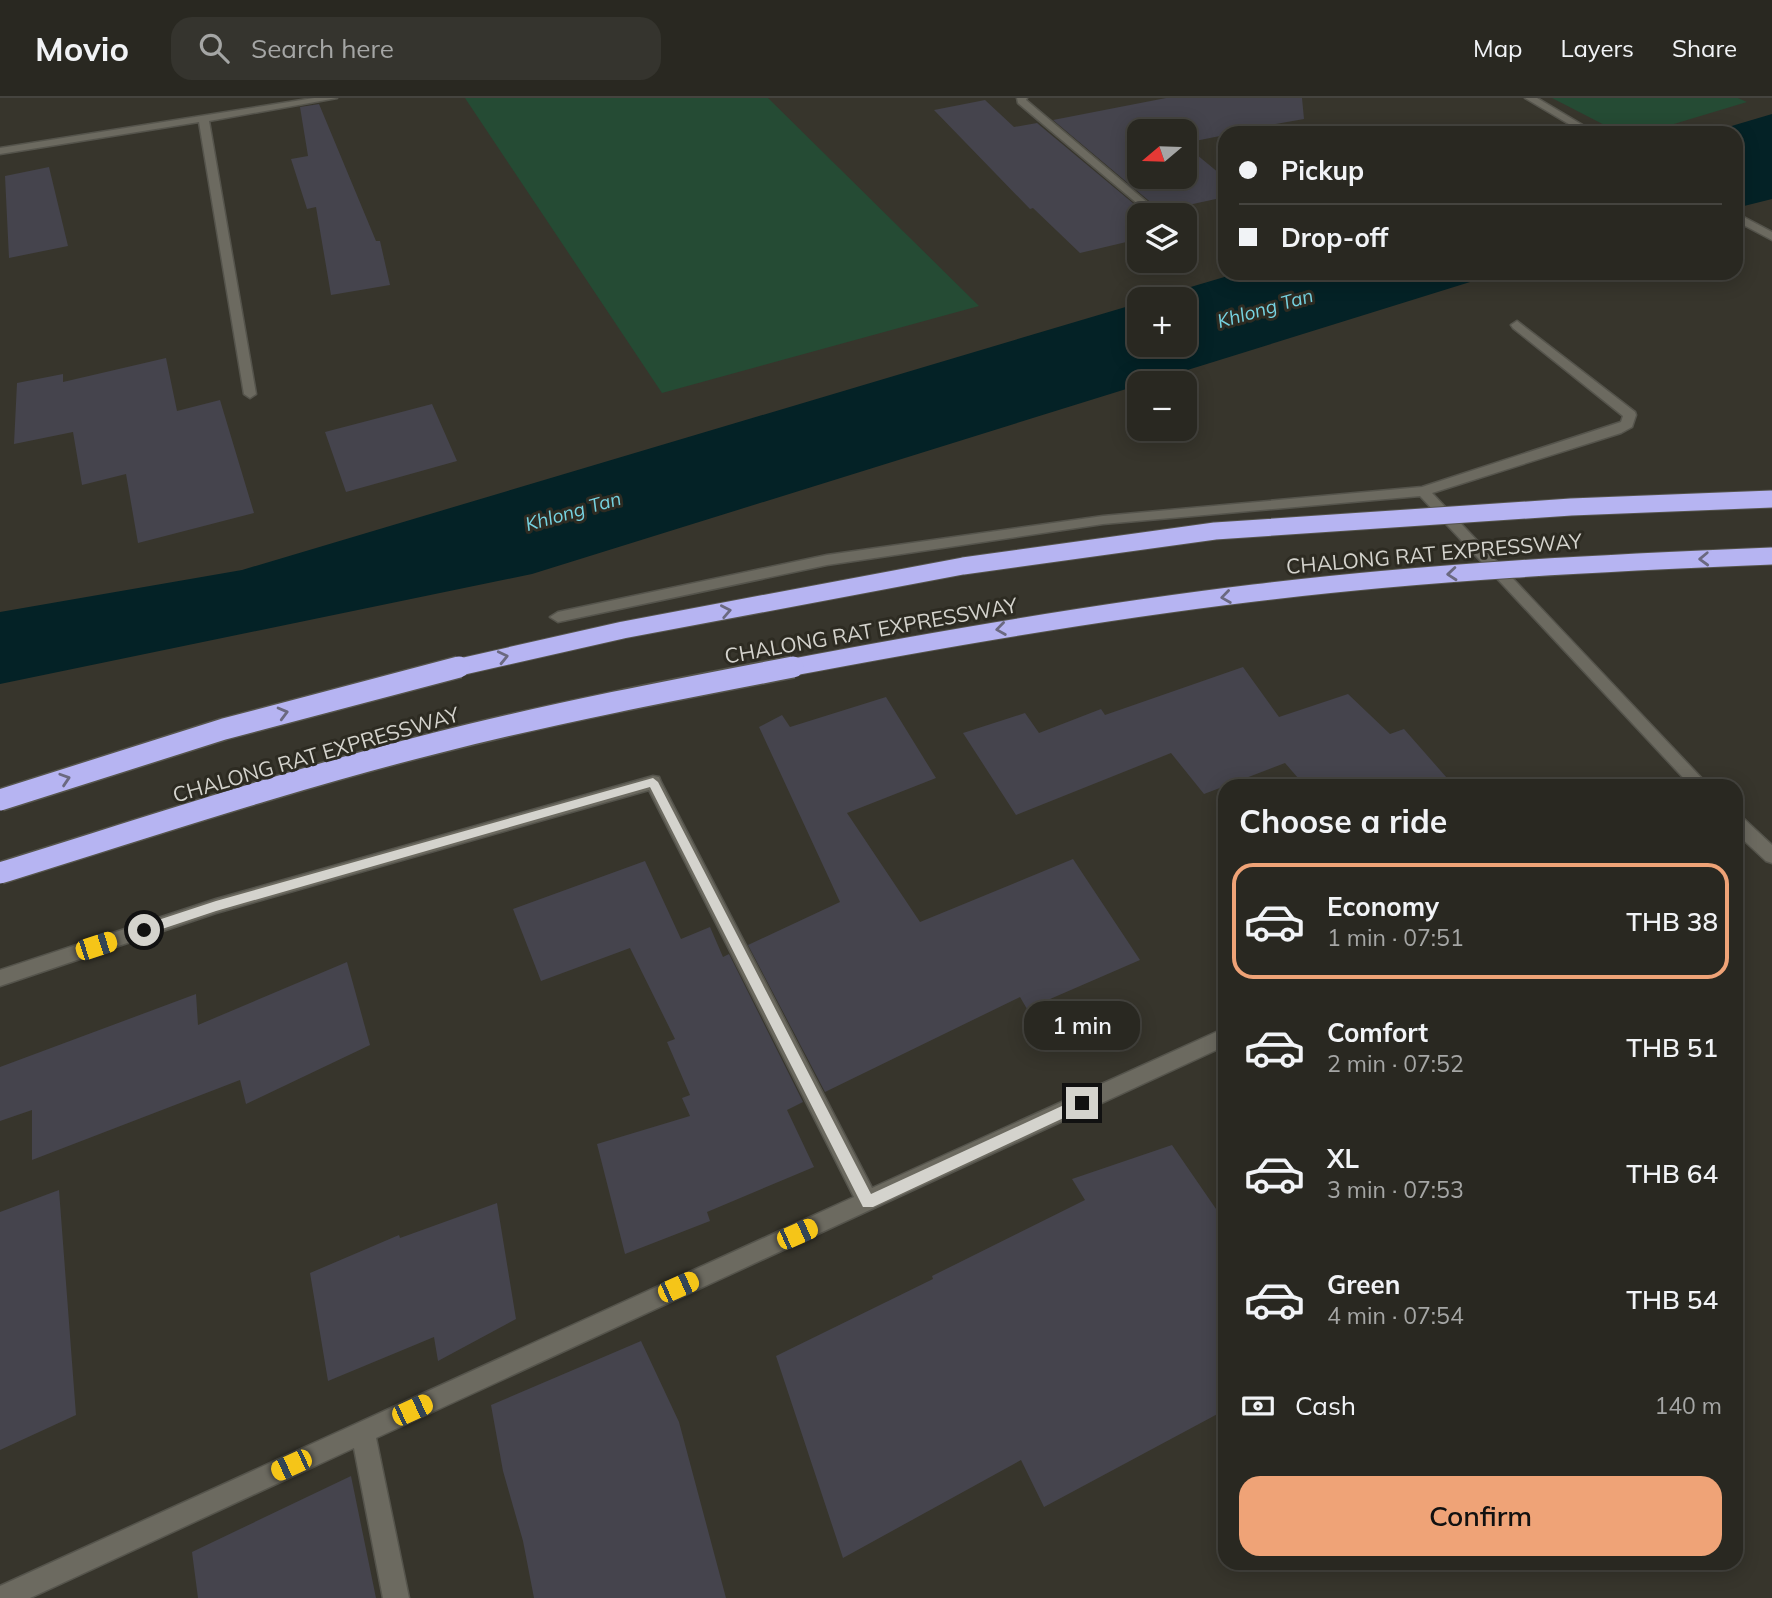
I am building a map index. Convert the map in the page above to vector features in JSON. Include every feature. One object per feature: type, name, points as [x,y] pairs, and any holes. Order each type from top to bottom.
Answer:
[{"type":"highway","name":"CHALONG RAT EXPRESSWAY","points":[[0,800],[224,729],[429,674],[623,630],[963,566],[1215,531],[1571,507],[1772,499]]},
{"type":"highway","name":"CHALONG RAT EXPRESSWAY","points":[[0,873],[247,796],[435,743],[629,698],[974,633],[1255,593],[1550,565],[1772,556]]},
{"type":"street","points":[[0,151],[332,98]]},
{"type":"street","points":[[1022,98],[1021,101],[1143,203]]},
{"type":"street","points":[[1530,98],[1579,126]]},
{"type":"street","points":[[204,120],[250,394]]},
{"type":"street","points":[[1743,220],[1772,237]]},
{"type":"street","points":[[558,617],[854,556],[1103,520],[1423,491],[1616,430],[1627,424],[1630,415],[1517,325]]},
{"type":"street","points":[[1423,491],[1694,779]]},
{"type":"street","points":[[0,978],[216,906],[653,782],[868,1202]]},
{"type":"street","points":[[1743,829],[1772,856]]},
{"type":"street","points":[[2,1598],[1218,1040]]},
{"type":"street","points":[[363,1432],[397,1598]]},
{"type":"green space","points":[[465,98],[768,98],[979,306],[662,393]]},
{"type":"green space","points":[[1552,98],[1738,98],[1747,102],[1667,126],[1606,126]]},
{"type":"water","points":[[1772,114],[1772,199],[1743,206],[1743,126],[1732,126]]},
{"type":"water","name":"Khlong Tan","points":[[1218,279],[1477,280],[1184,371],[1127,371],[1127,389],[532,574],[0,684],[0,612],[242,570],[1127,307],[1127,357],[1197,357],[1197,287],[1191,287]]},
{"type":"building","points":[[1166,98],[1302,98],[1304,119],[1264,126],[1218,126],[1218,136],[1197,141],[1197,119],[1127,119],[1127,182],[1053,120]]},
{"type":"building","points":[[985,100],[1014,127],[1037,123],[1133,203],[1127,203],[1127,242],[1080,253],[1033,208],[1030,209],[934,110]]},
{"type":"building","points":[[319,104],[376,241],[380,241],[390,285],[331,295],[316,207],[307,209],[291,159],[308,156],[300,107]]},
{"type":"building","points":[[1197,155],[1218,172],[1218,199],[1197,203],[1152,203],[1135,189],[1197,189]]},
{"type":"building","points":[[49,167],[68,246],[9,258],[5,176]]},
{"type":"building","points":[[166,358],[177,411],[220,400],[254,513],[138,543],[126,474],[82,485],[73,432],[14,444],[17,383],[63,374],[63,382]]},
{"type":"building","points":[[432,404],[457,461],[346,492],[325,432]]},
{"type":"building","points":[[1243,667],[1279,717],[1348,694],[1390,734],[1404,729],[1448,779],[1299,779],[1285,763],[1243,779],[1218,779],[1218,789],[1204,794],[1171,753],[1016,815],[963,733],[1025,713],[1039,733],[1101,709],[1105,715]]},
{"type":"building","points":[[886,697],[936,778],[847,813],[920,922],[1073,859],[1140,960],[1027,1009],[1020,997],[825,1092],[748,945],[840,902],[759,727],[782,715],[790,727]]},
{"type":"building","points":[[645,861],[681,939],[710,927],[723,957],[729,954],[803,1102],[787,1110],[814,1167],[707,1212],[710,1221],[625,1254],[597,1144],[690,1116],[682,1098],[690,1095],[667,1042],[675,1039],[630,948],[541,981],[513,909]]},
{"type":"building","points":[[347,962],[370,1045],[246,1104],[240,1080],[32,1160],[32,1110],[0,1121],[0,1067],[196,994],[198,1025]]},
{"type":"building","points":[[1172,1145],[1218,1212],[1218,1414],[1044,1507],[1021,1460],[843,1558],[776,1356],[1085,1200],[1072,1179]]},
{"type":"building","points":[[59,1190],[76,1415],[0,1450],[0,1212]]},
{"type":"building","points":[[497,1203],[516,1319],[438,1361],[434,1337],[328,1381],[310,1273],[399,1235],[400,1238]]},
{"type":"building","points":[[641,1341],[679,1422],[726,1598],[534,1598],[523,1541],[503,1471],[491,1405]]},
{"type":"building","points":[[351,1476],[376,1598],[198,1598],[192,1552]]},
{"type":"route","points":[[144,930],[216,906],[653,782],[868,1202],[1082,1103]]}]
